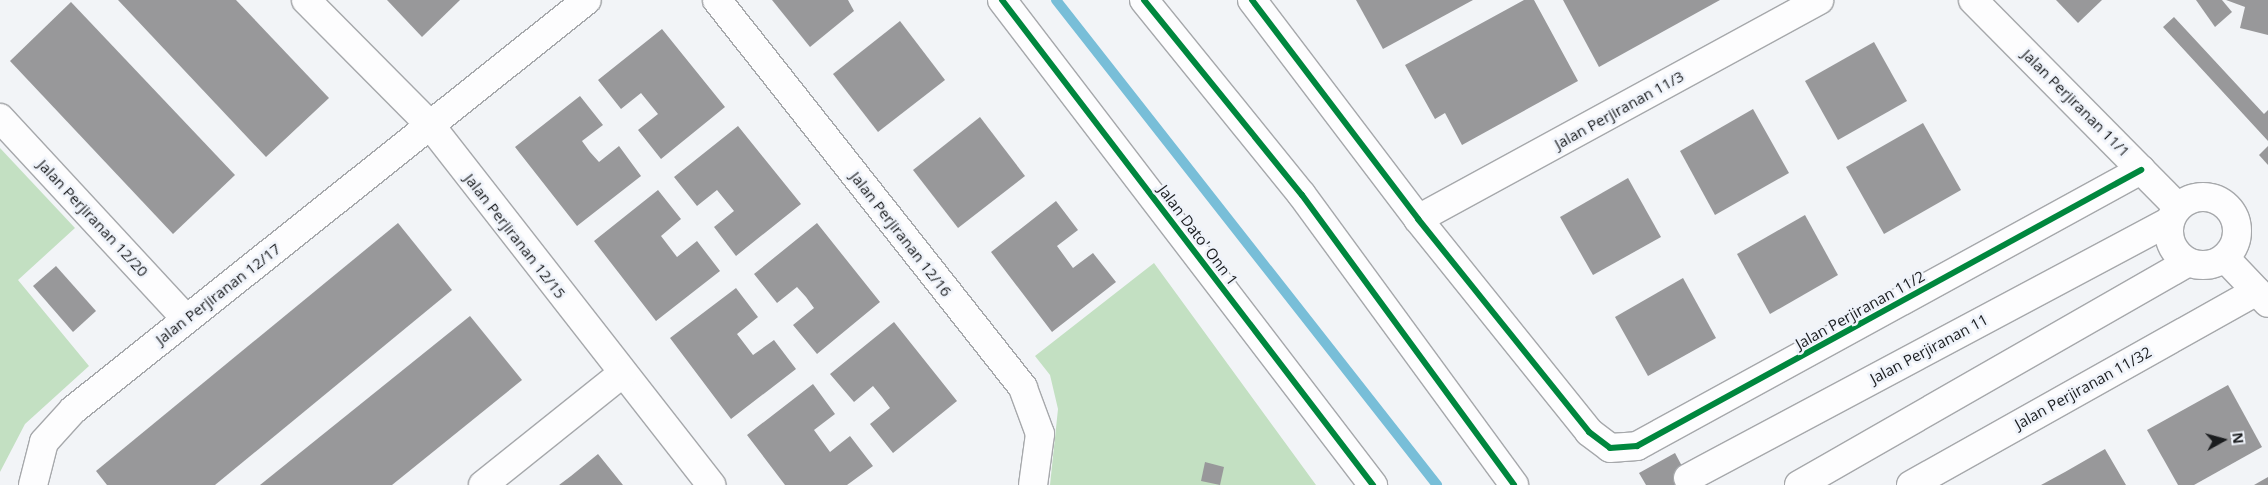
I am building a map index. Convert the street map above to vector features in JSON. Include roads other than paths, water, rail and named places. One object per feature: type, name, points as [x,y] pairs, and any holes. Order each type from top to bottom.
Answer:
[{"type":"street","name":"Jalan Perjiranan 12/15","points":[[306,0],[430,126],[711,485]]},
{"type":"street","name":"Jalan Perjiranan 12/17","points":[[33,484],[44,442],[73,410],[587,0]]},
{"type":"street","name":"Jalan Perjiranan 12/16","points":[[718,0],[1022,388],[1040,434],[1033,485]]},
{"type":"street","name":"Jalan Dato' Onn 1","points":[[1002,0],[1374,485]]},
{"type":"street","points":[[1144,0],[1302,195],[1514,485]]},
{"type":"street","name":"Jalan Perjiranan 11/2","points":[[1252,0],[1418,219],[1589,432],[1610,448],[1637,446],[2141,170]]},
{"type":"street","name":"Jalan Perjiranan 11/3","points":[[1418,219],[1819,0]]},
{"type":"street","name":"Jalan Perjiranan 11/1","points":[[1973,0],[2141,170],[2174,214]]},
{"type":"street","name":"Jalan Perjiranan 12/20","points":[[0,118],[186,319]]},
{"type":"street","points":[[2209,196],[2228,208],[2237,228],[2236,239],[2225,258],[2206,266],[2188,262],[2171,245],[2174,214],[2187,200],[2209,196]]},
{"type":"street","name":"Jalan Perjiranan 11","points":[[1688,478],[2174,214]]},
{"type":"street","points":[[2225,258],[2262,297]]},
{"type":"street","points":[[1799,485],[2188,262]]},
{"type":"street","name":"Jalan Perjiranan 11/32","points":[[1911,485],[2262,297]]},
{"type":"street","points":[[483,485],[623,373]]},
{"type":"waterway","points":[[1056,0],[1437,485]]}]
